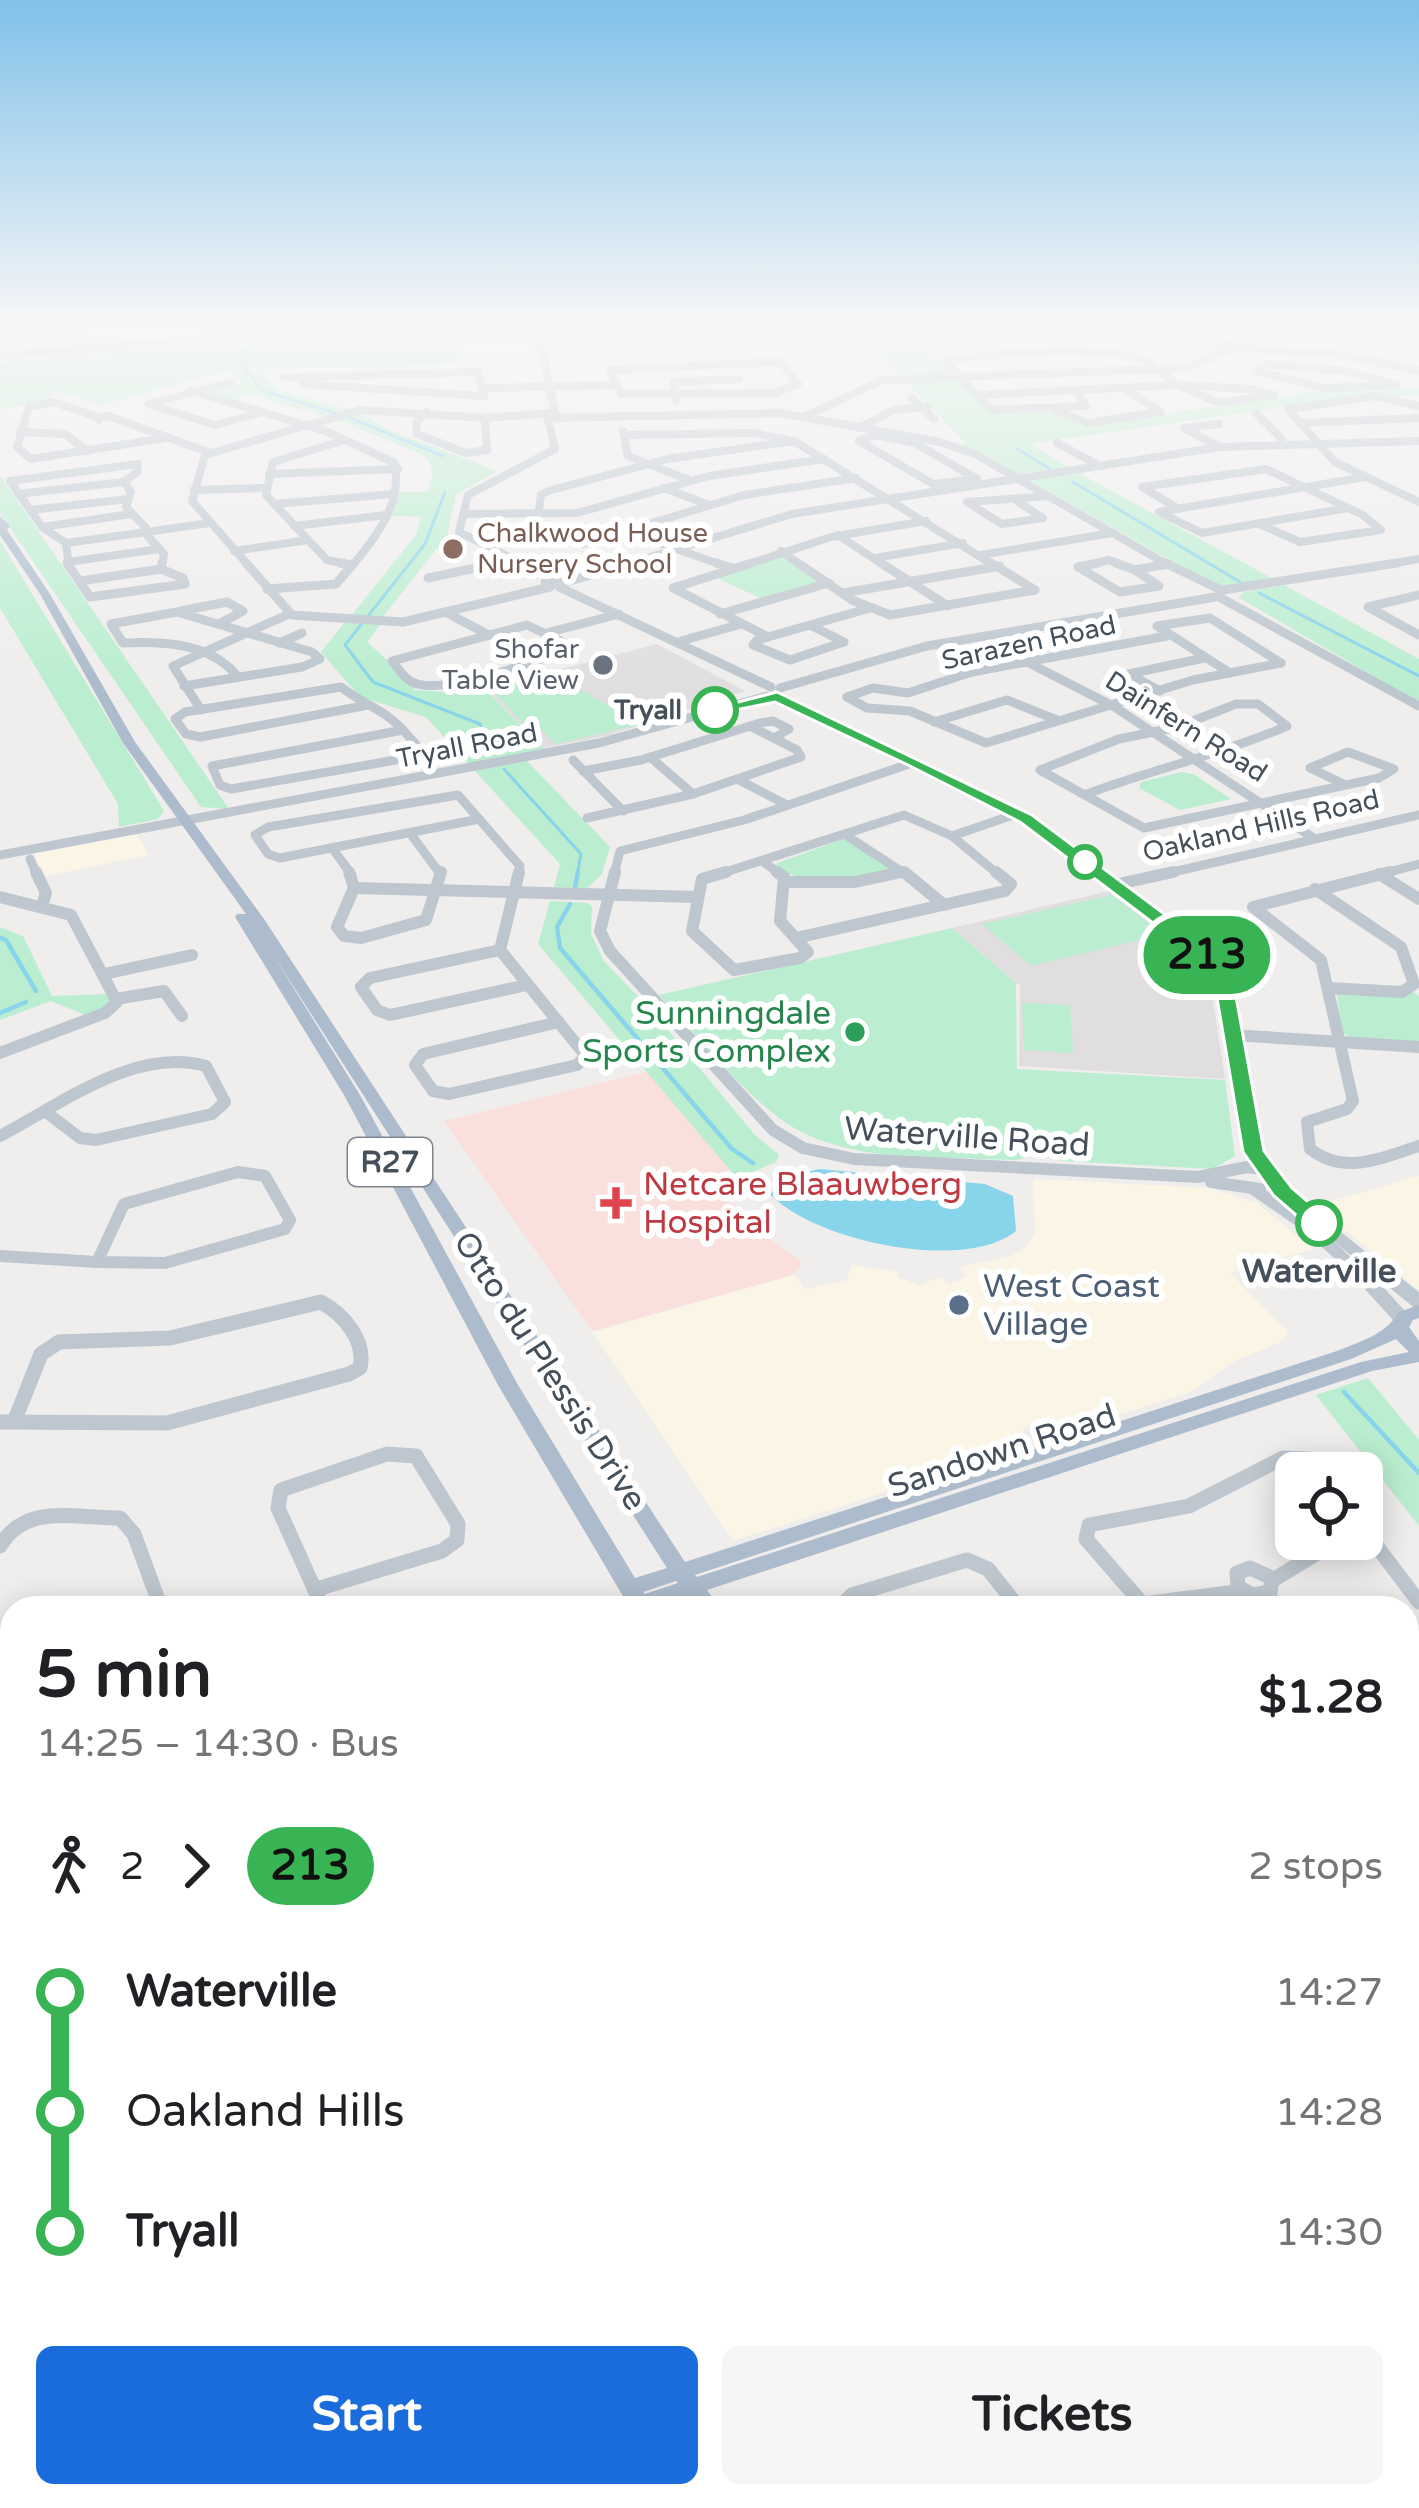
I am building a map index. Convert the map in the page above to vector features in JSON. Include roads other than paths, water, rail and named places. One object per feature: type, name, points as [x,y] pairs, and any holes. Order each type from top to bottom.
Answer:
[{"type":"main road","name":"R27","points":[[0,519],[4,526],[0,529],[108,688],[141,741],[150,767],[187,821]]},
{"type":"main road","name":"Otto du Plessis Drive","points":[[187,821],[233,892],[257,919],[700,1596]]},
{"type":"main road","name":"Otto du Plessis Drive","points":[[233,892],[244,922],[352,1095],[508,1385],[635,1596]]},
{"type":"main road","name":"Sandown Road","points":[[646,1596],[1343,1355],[1382,1340],[1407,1319]]},
{"type":"main road","points":[[1407,1319],[1406,1340],[1419,1353]]},
{"type":"main road","name":"Sandown Road","points":[[685,1579],[1419,1353]]},
{"type":"street","points":[[17,446],[26,458],[120,446]]},
{"type":"street","points":[[82,446],[87,452]]},
{"type":"street","points":[[190,446],[211,453]]},
{"type":"street","points":[[234,446],[202,458],[191,501],[294,615]]},
{"type":"street","points":[[325,446],[274,462],[266,497],[327,560],[352,565]]},
{"type":"street","points":[[267,590],[332,586],[380,533],[398,470],[392,460],[358,446]]},
{"type":"street","points":[[449,446],[470,454],[487,446]]},
{"type":"street","points":[[555,446],[470,494],[460,535],[1016,814],[1220,965],[1246,1127],[1257,1159],[1419,1302]]},
{"type":"street","points":[[626,446],[628,456],[691,480]]},
{"type":"street","points":[[762,446],[648,464],[545,492],[538,526],[573,543],[709,505],[856,478]]},
{"type":"street","points":[[782,551],[870,608],[898,615],[1035,590],[802,446]]},
{"type":"street","points":[[870,446],[935,485],[976,480],[918,446]]},
{"type":"street","points":[[941,446],[972,453],[1419,706]]},
{"type":"street","points":[[1064,446],[1100,466]]},
{"type":"street","points":[[201,710],[172,666],[294,615],[408,621],[788,515],[1220,447],[1268,446]]},
{"type":"street","points":[[1320,446],[1336,462],[1419,502]]},
{"type":"street","points":[[941,458],[972,453]]},
{"type":"street","points":[[941,458],[972,453]]},
{"type":"street","points":[[463,514],[582,512],[691,480],[824,459]]},
{"type":"street","points":[[18,494],[124,482],[138,471],[140,465],[132,463],[10,482],[18,494],[42,527],[66,542],[208,522]]},
{"type":"street","points":[[269,474],[398,470]]},
{"type":"street","points":[[1177,508],[1142,487],[1269,470],[1348,508],[1381,530],[1303,542],[1259,524]]},
{"type":"street","points":[[1348,508],[1195,532],[1159,513],[1363,476]]},
{"type":"street","points":[[124,482],[131,492],[131,514],[165,558],[161,569]]},
{"type":"street","points":[[194,490],[267,488]]},
{"type":"street","points":[[664,488],[709,505]]},
{"type":"street","points":[[274,505],[341,495],[392,494]]},
{"type":"street","points":[[1017,501],[1042,518],[1002,524],[967,502],[997,496],[1017,501],[1049,496]]},
{"type":"street","points":[[30,510],[128,499]]},
{"type":"street","points":[[42,527],[131,514]]},
{"type":"street","points":[[294,526],[386,515]]},
{"type":"street","points":[[768,637],[672,590],[838,535],[926,521]]},
{"type":"street","points":[[625,530],[732,568]]},
{"type":"street","points":[[981,554],[1112,533]]},
{"type":"street","points":[[838,535],[948,606]]},
{"type":"street","points":[[233,551],[308,540]]},
{"type":"street","points":[[66,542],[67,562],[89,596],[185,584],[183,578],[161,569],[80,581]]},
{"type":"street","points":[[874,558],[962,543]]},
{"type":"street","points":[[67,562],[159,549]]},
{"type":"street","name":"Tryall Road","points":[[187,821],[599,743],[927,646],[1419,559]]},
{"type":"street","points":[[428,578],[511,560]]},
{"type":"street","points":[[1135,570],[1159,586],[1120,592],[1078,567],[1109,560],[1135,570],[1168,564]]},
{"type":"street","points":[[843,593],[1000,566]]},
{"type":"street","points":[[720,614],[829,583]]},
{"type":"street","points":[[1419,595],[1368,607],[1419,635]]},
{"type":"street","points":[[219,624],[243,611],[226,602],[119,620],[110,626],[123,643],[166,641],[227,661],[238,676]]},
{"type":"street","points":[[810,625],[844,643],[785,660],[753,645],[768,637],[810,625],[870,608]]},
{"type":"street","points":[[178,612],[320,658],[302,667],[184,686]]},
{"type":"street","points":[[445,612],[488,635]]},
{"type":"street","points":[[550,632],[619,614]]},
{"type":"street","name":"Sarazen Road","points":[[1167,636],[1157,626],[1211,619],[1281,662],[1230,673]]},
{"type":"street","points":[[677,642],[741,624]]},
{"type":"street","points":[[531,625],[550,632],[573,647],[431,684],[408,680],[392,661],[531,625]]},
{"type":"street","points":[[279,643],[302,633]]},
{"type":"street","points":[[1167,636],[1230,673]]},
{"type":"street","name":"Sarazen Road","points":[[934,722],[900,710],[867,708],[848,697],[876,687],[900,693],[1027,662],[1167,636]]},
{"type":"street","points":[[1160,691],[1129,674],[1205,658]]},
{"type":"street","name":"Dainfern Road","points":[[1027,662],[1113,706],[1315,839]]},
{"type":"street","points":[[302,667],[321,689]]},
{"type":"street","points":[[934,722],[986,743],[1230,673]]},
{"type":"street","points":[[368,705],[197,737],[186,734],[175,719],[201,710],[344,688],[368,705],[384,709],[404,730],[421,753],[238,789],[222,787],[211,768],[404,730]]},
{"type":"street","points":[[934,722],[1004,700],[1057,720]]},
{"type":"street","points":[[1087,794],[1232,750],[1288,724],[1258,704],[1244,703],[1119,739],[1040,769],[1142,828],[1262,804],[1379,778],[1394,769],[1351,752],[1311,766],[1313,772],[1346,785]]},
{"type":"street","points":[[583,771],[650,757],[750,726],[773,722],[789,729],[774,738]]},
{"type":"street","points":[[587,818],[693,794],[800,758],[800,752],[750,726]]},
{"type":"street","points":[[223,733],[241,759]]},
{"type":"street","points":[[650,757],[693,794]]},
{"type":"street","points":[[572,760],[623,811]]},
{"type":"street","points":[[608,894],[623,850],[787,806],[916,762]]},
{"type":"street","points":[[740,780],[787,806]]},
{"type":"street","points":[[479,819],[275,857],[255,835],[259,830],[449,794],[460,796],[520,866],[500,950]]},
{"type":"street","points":[[952,836],[1016,814]]},
{"type":"street","points":[[764,862],[784,877],[780,922],[796,938],[807,949],[803,957],[746,970],[730,968],[692,931],[704,877],[904,815],[952,836],[1012,886],[796,938]]},
{"type":"street","name":"Oakland Hills Road","points":[[1114,885],[1419,815]]},
{"type":"street","points":[[0,855],[187,821]]},
{"type":"street","points":[[332,848],[355,879],[337,926],[344,936],[354,939],[422,923],[442,873],[410,833]]},
{"type":"street","points":[[844,834],[904,872],[944,905]]},
{"type":"street","points":[[30,859],[46,893],[42,904]]},
{"type":"street","points":[[1419,865],[1259,902],[1253,909],[1316,954],[1328,988],[1353,1103],[1306,1122],[1310,1149],[1326,1163],[1345,1166],[1419,1146]]},
{"type":"street","points":[[785,882],[855,883],[904,872]]},
{"type":"street","points":[[1379,874],[1419,898]]},
{"type":"street","points":[[354,888],[697,897]]},
{"type":"street","points":[[1315,889],[1401,947],[1414,984],[1402,992],[1328,988]]},
{"type":"street","name":"Waterville Road","points":[[608,894],[600,931],[610,951],[773,1130],[802,1148],[854,1160],[1198,1177],[1240,1170],[1272,1177]]},
{"type":"street","points":[[0,897],[42,904],[74,917],[116,999]]},
{"type":"street","points":[[500,950],[370,978],[361,987],[377,1010],[390,1015],[527,985]]},
{"type":"street","points":[[500,950],[586,1054],[585,1060],[449,1094],[433,1091],[415,1065],[423,1054],[559,1022]]},
{"type":"street","points":[[104,974],[192,955]]},
{"type":"street","points":[[116,999],[162,990],[182,1016]]},
{"type":"street","points":[[0,1053],[110,1012],[116,999]]},
{"type":"street","points":[[1232,1036],[1419,1047]]},
{"type":"street","points":[[0,1136],[105,1078],[186,1060],[206,1066],[225,1102],[212,1114],[91,1141],[77,1137],[46,1112]]},
{"type":"street","points":[[1246,1127],[1237,1180],[1275,1201],[1407,1319]]},
{"type":"street","points":[[0,1256],[97,1263],[171,1262],[278,1234],[290,1220],[265,1176],[238,1172],[124,1204],[97,1263]]},
{"type":"street","name":"Waterville Road","points":[[1128,1175],[1249,1187]]},
{"type":"street","points":[[1249,1187],[1272,1177]]},
{"type":"street","points":[[321,1302],[342,1314],[363,1354],[360,1368],[350,1374],[182,1421],[7,1422],[41,1354],[58,1342],[170,1338],[321,1302]]},
{"type":"street","points":[[317,1589],[442,1550],[457,1540],[458,1524],[416,1456],[387,1454],[281,1490],[278,1508],[319,1596]]},
{"type":"street","points":[[1135,1596],[1086,1539],[1089,1525],[1189,1506],[1275,1462]]},
{"type":"street","points":[[0,1546],[8,1531],[26,1517],[120,1518],[134,1534],[157,1596]]},
{"type":"street","points":[[1383,1555],[1414,1596]]},
{"type":"street","points":[[851,1596],[967,1560],[988,1569],[1009,1596]]},
{"type":"street","points":[[1211,1596],[1244,1591],[1272,1594],[1314,1560]]},
{"type":"street","points":[[1244,1591],[1234,1580],[1240,1570],[1260,1570],[1272,1594]]},
{"type":"water","points":[[819,1169],[985,1184],[1013,1196],[1016,1231],[962,1250],[890,1246],[820,1226],[770,1194],[791,1176]]},
{"type":"waterway","points":[[419,446],[443,456]]},
{"type":"waterway","points":[[1016,448],[1050,469]]},
{"type":"waterway","points":[[1073,482],[1240,582]]},
{"type":"waterway","points":[[445,492],[425,544],[345,645],[373,682],[480,724],[491,754]]},
{"type":"waterway","points":[[1259,593],[1419,676]]},
{"type":"waterway","points":[[504,769],[581,854],[577,875]]},
{"type":"waterway","points":[[575,887],[578,872]]},
{"type":"waterway","points":[[570,904],[557,927],[560,948],[732,1149],[753,1163]]},
{"type":"waterway","points":[[0,938],[6,940],[36,991]]},
{"type":"waterway","points":[[0,1013],[26,1002]]},
{"type":"waterway","points":[[1344,1392],[1419,1473]]},
{"type":"place","name":"Chalkwood House Nursery School","points":[[453,549]]},
{"type":"place","name":"Shofar Table View","points":[[603,665]]},
{"type":"place","name":"Tryall","points":[[715,710]]},
{"type":"place","name":"Sunningdale Sports Complex","points":[[855,1032]]},
{"type":"place","name":"Netcare Blaauwberg Hospital","points":[[616,1203]]},
{"type":"place","name":"Waterville","points":[[1319,1223]]},
{"type":"place","name":"West Coast Village","points":[[959,1305]]}]
